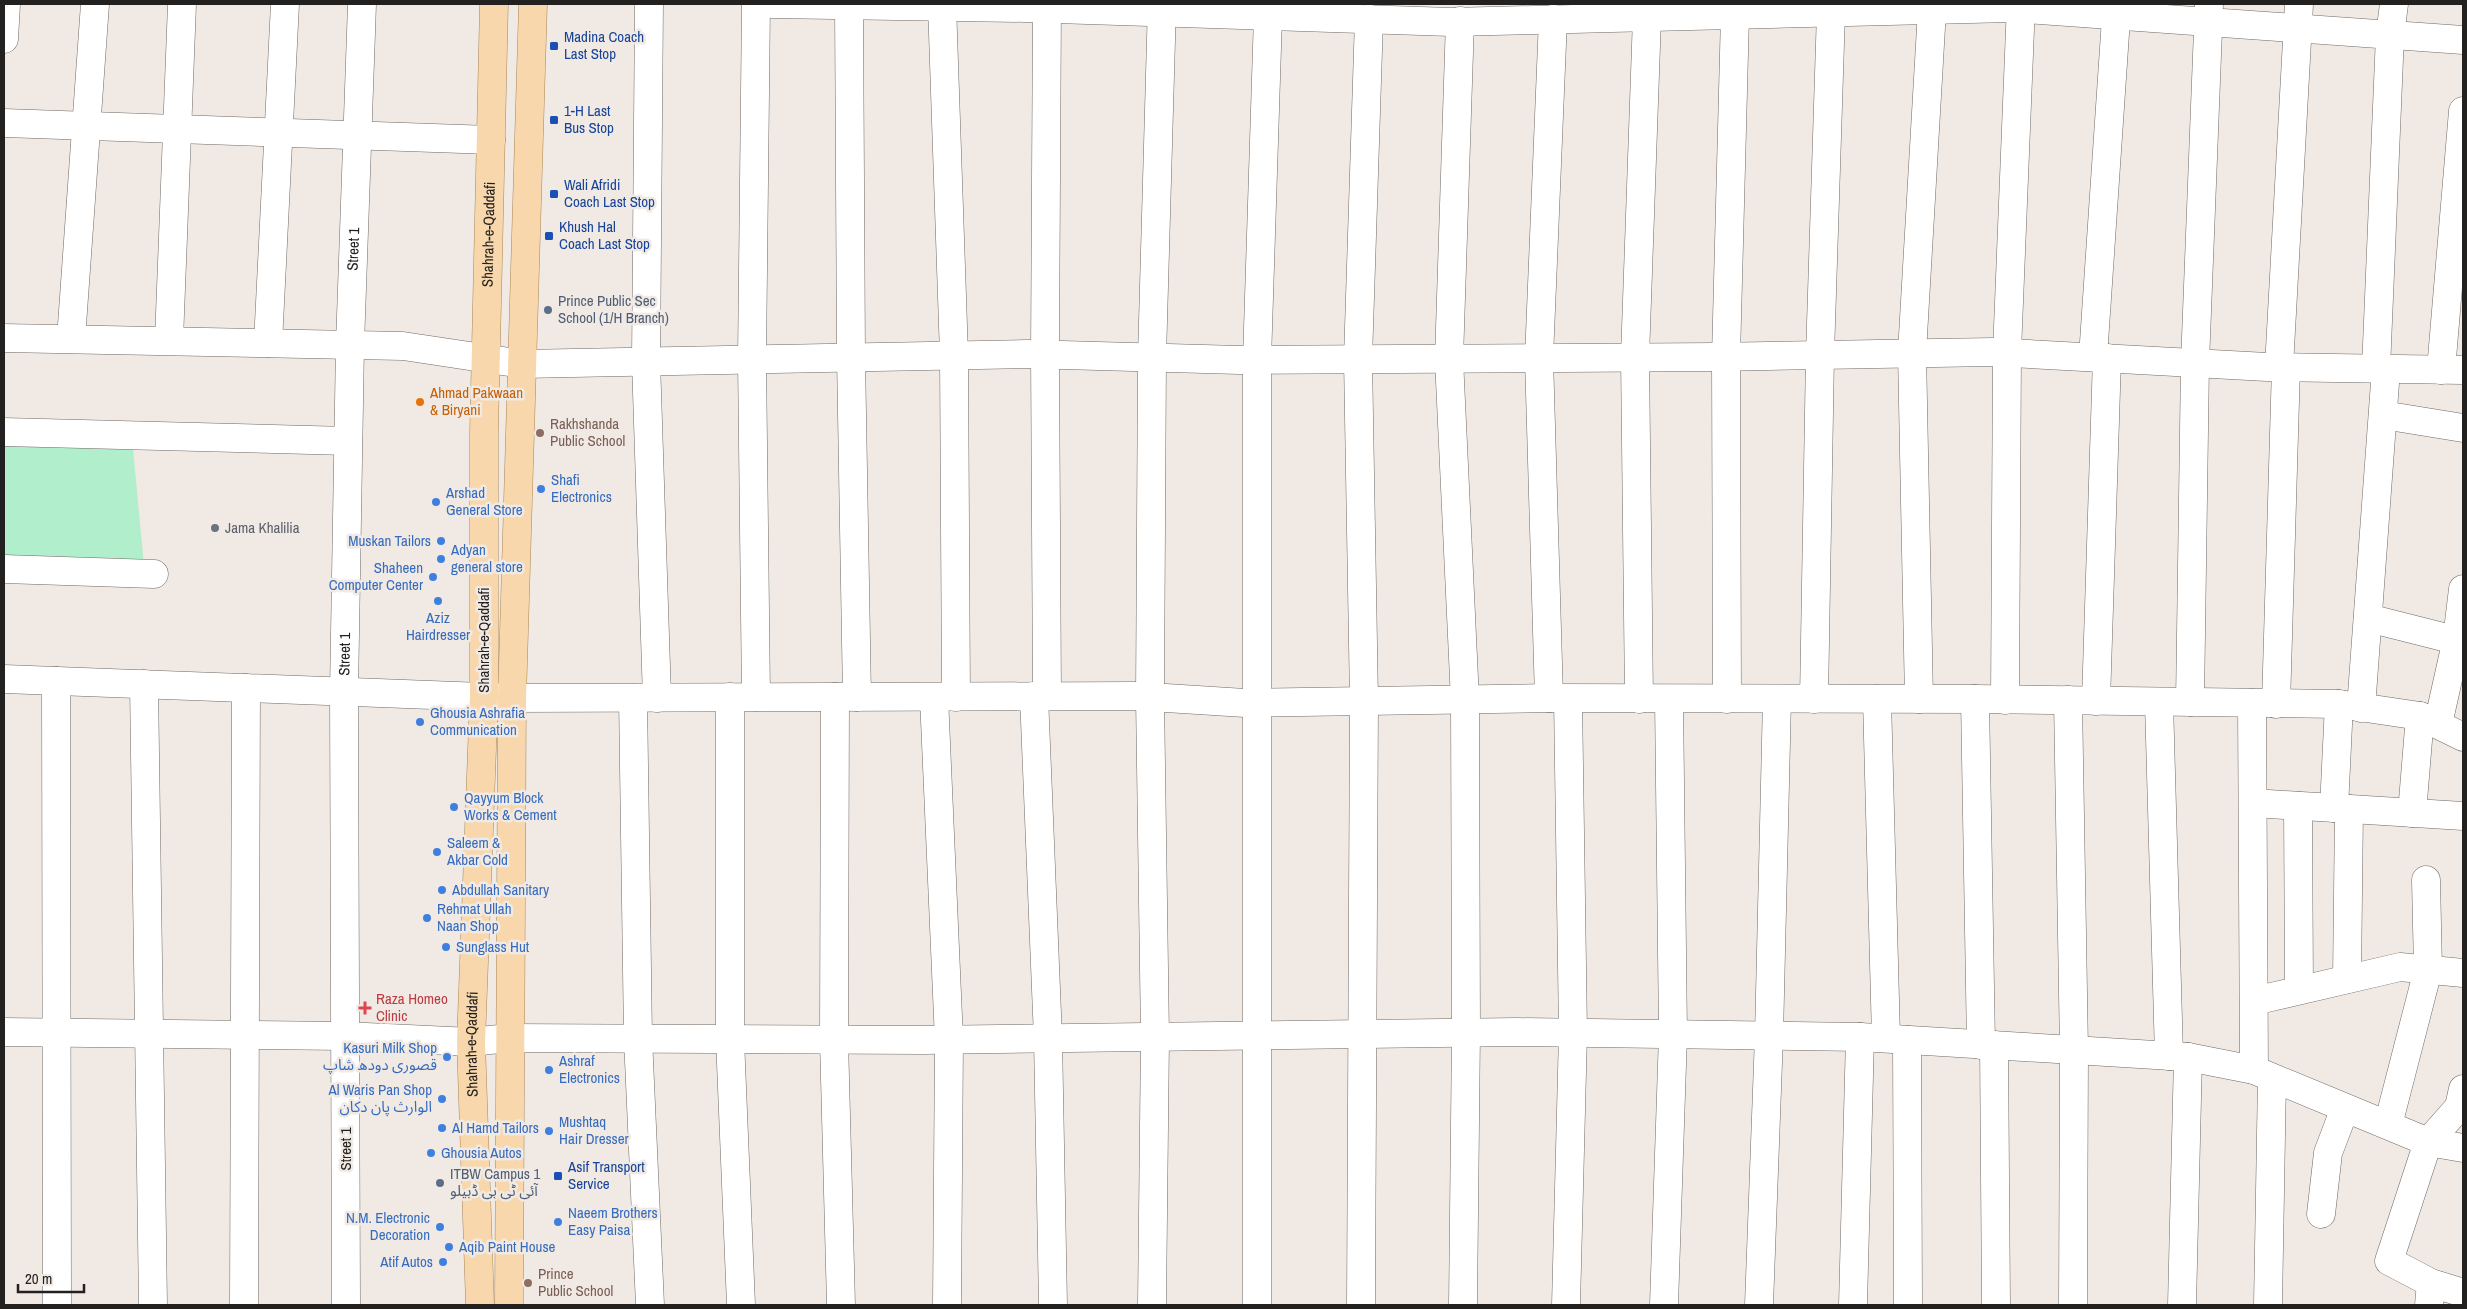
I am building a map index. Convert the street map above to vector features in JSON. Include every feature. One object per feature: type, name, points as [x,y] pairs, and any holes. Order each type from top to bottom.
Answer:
[{"type":"main road","name":"Shahrah-e-Qaddafi","points":[[480,1305],[471,1042],[484,696],[486,357],[494,4]]},
{"type":"main road","name":"Shahrah-e-Qaddafi","points":[[509,1305],[512,698],[533,4]]},
{"type":"street","points":[[4,39],[6,4]]},
{"type":"street","points":[[70,339],[95,4]]},
{"type":"street","points":[[169,340],[182,4]]},
{"type":"street","points":[[268,343],[285,4]]},
{"type":"street","name":"Street 1","points":[[346,1305],[344,692],[350,345],[362,4]]},
{"type":"street","points":[[648,4],[645,698],[638,1038],[650,1305]]},
{"type":"street","points":[[741,1305],[730,1039],[743,697],[752,359],[756,4]]},
{"type":"street","points":[[772,4],[1161,8],[1553,19],[2020,6],[2298,16],[2390,35],[2463,40]]},
{"type":"street","points":[[841,1305],[834,1040],[846,697],[851,357],[849,4]]},
{"type":"street","points":[[2348,979],[2341,809],[2350,706],[2368,618],[2383,415],[2381,369],[2390,35],[2394,4]]},
{"type":"street","points":[[942,5],[954,355],[945,697],[948,1040],[947,1305]]},
{"type":"street","points":[[1047,6],[1041,696],[1053,1305]]},
{"type":"street","points":[[2005,700],[2008,352],[2020,6]]},
{"type":"street","points":[[1152,1305],[1156,1037],[1150,697],[1152,358],[1161,8]]},
{"type":"street","points":[[1918,8],[1912,353],[1919,699]]},
{"type":"street","points":[[2096,701],[2100,358],[2116,10]]},
{"type":"street","points":[[1255,12],[1257,1305]]},
{"type":"street","points":[[1814,699],[1820,355],[1832,12]]},
{"type":"street","points":[[2190,702],[2194,363],[2208,13]]},
{"type":"street","points":[[1356,14],[1358,359],[1364,701],[1361,1305]]},
{"type":"street","points":[[1727,699],[1726,357],[1736,15]]},
{"type":"street","points":[[1454,16],[1449,359],[1465,700],[1466,1032],[1463,1305]]},
{"type":"street","points":[[2268,1305],[2263,1074],[2254,1001],[2253,803],[2264,703],[2298,16]]},
{"type":"street","points":[[1639,699],[1635,357],[1647,17]]},
{"type":"street","points":[[1553,19],[1539,358],[1558,698],[1573,1033],[1566,1305]]},
{"type":"street","points":[[4,338],[403,346],[486,357],[522,364],[1045,354],[1257,360],[1726,357],[2008,352],[2282,367],[2452,370],[2463,111]]},
{"type":"street","points":[[4,123],[491,140]]},
{"type":"street","points":[[2383,415],[2463,428]]},
{"type":"street","points":[[4,432],[348,441]]},
{"type":"street","points":[[4,569],[154,574]]},
{"type":"street","points":[[2412,813],[2429,720],[2460,640],[2463,589]]},
{"type":"street","points":[[2368,618],[2460,640]]},
{"type":"street","points":[[4,679],[512,698],[1041,696],[1150,697],[1257,702],[1558,698],[1975,699],[2264,703],[2350,706],[2429,720],[2463,737]]},
{"type":"street","points":[[56,681],[57,1305]]},
{"type":"street","points":[[144,684],[153,1305]]},
{"type":"street","points":[[244,1305],[246,688]]},
{"type":"street","points":[[1664,1305],[1673,1034],[1669,699]]},
{"type":"street","points":[[1759,1305],[1769,1036],[1777,699]]},
{"type":"street","points":[[1877,699],[1884,1038],[1908,1305]]},
{"type":"street","points":[[1975,699],[1996,1305]]},
{"type":"street","points":[[2068,700],[2074,1051],[2073,1305]]},
{"type":"street","points":[[2159,702],[2179,1057],[2182,1305]]},
{"type":"street","points":[[2253,803],[2463,816]]},
{"type":"street","points":[[2298,806],[2299,990]]},
{"type":"street","points":[[2388,1125],[2428,970],[2426,880]]},
{"type":"street","points":[[2254,1001],[2400,967],[2463,973]]},
{"type":"street","points":[[4,1032],[345,1036],[471,1042],[509,1038],[948,1040],[1466,1032],[1884,1038],[2179,1057],[2263,1074],[2428,1142],[2463,1148]]},
{"type":"street","points":[[1854,1305],[1884,1038]]},
{"type":"street","points":[[2463,1089],[2459,1107],[2428,1142],[2389,1261],[2430,1294],[2463,1293]]},
{"type":"street","points":[[2321,1214],[2328,1152],[2345,1108]]},
{"type":"green space","points":[[4,438],[132,438],[145,577],[4,570]]},
{"type":"place","name":"Madina Coach Last Stop","points":[[554,46]]},
{"type":"place","name":"1-H Last Bus Stop","points":[[554,120]]},
{"type":"place","name":"Wali Afridi Coach Last Stop","points":[[554,194]]},
{"type":"place","name":"Khush Hal Coach Last Stop","points":[[549,236]]},
{"type":"place","name":"Prince Public Sec School (1/H Branch)","points":[[548,310]]},
{"type":"place","name":"Ahmad Pakwaan & Biryani","points":[[420,402]]},
{"type":"place","name":"Rakhshanda Public School","points":[[540,433]]},
{"type":"place","name":"Shafi Electronics","points":[[541,489]]},
{"type":"place","name":"Arshad General Store","points":[[436,502]]},
{"type":"place","name":"Jama Khalilia","points":[[215,528]]},
{"type":"place","name":"Muskan Tailors","points":[[441,541]]},
{"type":"place","name":"Adyan general store","points":[[441,559]]},
{"type":"place","name":"Shaheen Computer Center","points":[[433,577]]},
{"type":"place","name":"Aziz Hairdresser","points":[[438,601]]},
{"type":"place","name":"Ghousia Ashrafia Communication","points":[[420,722]]},
{"type":"place","name":"Qayyum Block Works & Cement","points":[[454,807]]},
{"type":"place","name":"Saleem & Akbar Cold","points":[[437,852]]},
{"type":"place","name":"Abdullah Sanitary","points":[[442,890]]},
{"type":"place","name":"Rehmat Ullah Naan Shop","points":[[427,918]]},
{"type":"place","name":"Sunglass Hut","points":[[446,947]]},
{"type":"place","name":"Raza Homeo Clinic","points":[[365,1008]]},
{"type":"place","name":"Kasuri Milk Shop قصوری دودھ شاپ","points":[[447,1057]]},
{"type":"place","name":"Ashraf Electronics","points":[[549,1070]]},
{"type":"place","name":"Al Waris Pan Shop الوارث پان دکان","points":[[442,1099]]},
{"type":"place","name":"Al Hamd Tailors","points":[[442,1128]]},
{"type":"place","name":"Mushtaq Hair Dresser","points":[[549,1131]]},
{"type":"place","name":"Ghousia Autos","points":[[431,1153]]},
{"type":"place","name":"Asif Transport Service","points":[[558,1176]]},
{"type":"place","name":"ITBW Campus 1 آئی ٹی بی ڈبیلو","points":[[440,1183]]},
{"type":"place","name":"Naeem Brothers Easy Paisa","points":[[558,1222]]},
{"type":"place","name":"N.M. Electronic Decoration","points":[[440,1227]]},
{"type":"place","name":"Aqib Paint House","points":[[449,1247]]},
{"type":"place","name":"Atif Autos","points":[[443,1262]]},
{"type":"place","name":"Prince Public School","points":[[528,1283]]}]
